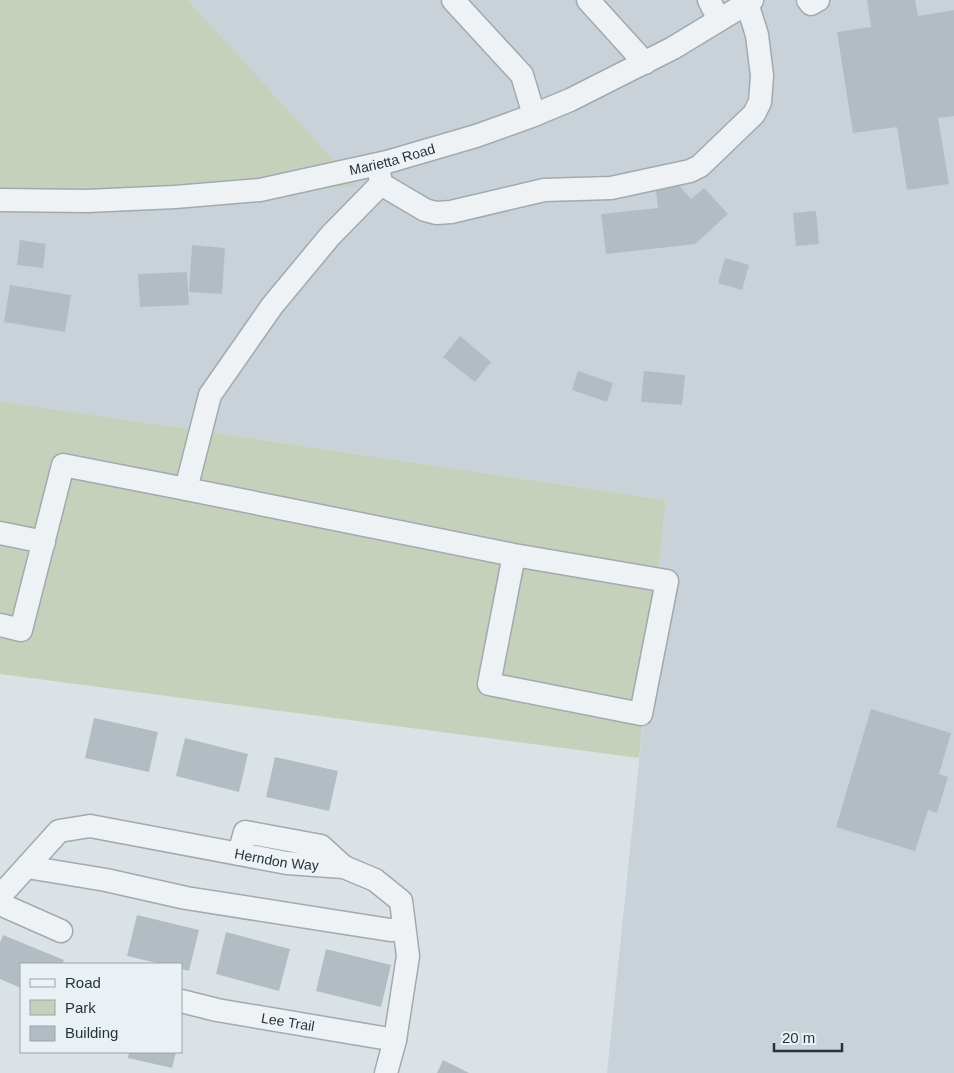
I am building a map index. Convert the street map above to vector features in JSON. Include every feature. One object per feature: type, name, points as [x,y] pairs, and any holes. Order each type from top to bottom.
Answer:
[{"type":"street","points":[[453,0],[522,75],[534,115]]},
{"type":"street","points":[[588,0],[645,63]]},
{"type":"street","points":[[709,0],[719,20]]},
{"type":"street","points":[[808,0],[811,4],[818,0]]},
{"type":"street","points":[[186,490],[210,395],[272,306],[379,174],[415,206],[436,213],[451,212],[544,190],[611,188],[690,171],[700,166],[754,114],[760,102],[762,76],[757,35],[749,2]]},
{"type":"street","name":"Marietta Road","points":[[0,200],[87,201],[174,197],[260,190],[379,174],[570,100],[645,63],[749,2]]},
{"type":"street","points":[[0,626],[21,630],[63,465],[514,555],[667,582],[641,714],[489,684],[514,555]]},
{"type":"street","points":[[0,533],[44,542]]},
{"type":"street","name":"Herndon Way","points":[[0,896],[59,831],[90,826],[287,863],[344,867],[375,880],[401,901],[408,956],[395,1040],[386,1073]]},
{"type":"street","points":[[27,867],[106,880],[186,898],[390,930],[404,929]]},
{"type":"street","points":[[0,904],[60,931]]},
{"type":"street","name":"Lee Trail","points":[[182,1001],[226,1012],[395,1040]]},
{"type":"shaded area","points":[[188,0],[954,0],[954,1073],[607,1073],[666,500],[0,401],[0,203],[356,186]]},
{"type":"green space","points":[[0,0],[188,0],[357,186],[127,203],[0,203]]},
{"type":"green space","points":[[0,401],[666,500],[639,758],[0,674]]},
{"type":"building","points":[[867,0],[915,0],[918,16],[954,10],[954,116],[938,118],[949,184],[907,190],[897,127],[853,133],[837,32],[871,27]]},
{"type":"building","points":[[674,180],[691,199],[704,188],[728,214],[695,244],[606,254],[601,214],[658,208],[655,183]]},
{"type":"building","points":[[816,211],[819,244],[796,246],[793,213]]},
{"type":"building","points":[[20,240],[46,244],[43,268],[17,265]]},
{"type":"building","points":[[192,245],[225,248],[222,294],[189,292]]},
{"type":"building","points":[[725,258],[749,265],[742,290],[718,283]]},
{"type":"building","points":[[187,272],[189,305],[140,307],[138,274]]},
{"type":"building","points":[[10,285],[71,295],[65,332],[4,322]]},
{"type":"building","points":[[460,336],[491,362],[475,382],[443,357]]},
{"type":"building","points":[[578,371],[613,383],[607,402],[572,390]]},
{"type":"building","points":[[644,371],[685,375],[682,405],[641,402]]},
{"type":"building","points":[[871,709],[951,733],[939,774],[948,777],[937,813],[928,810],[915,851],[836,827]]},
{"type":"building","points":[[94,718],[158,732],[149,772],[85,758]]},
{"type":"building","points":[[185,738],[248,754],[239,792],[176,776]]},
{"type":"building","points":[[275,757],[338,771],[329,811],[266,797]]},
{"type":"building","points":[[137,915],[199,930],[189,971],[182,969],[182,963],[157,963],[127,956]]},
{"type":"building","points":[[226,932],[290,949],[279,991],[216,974]]},
{"type":"building","points":[[3,935],[64,960],[62,963],[20,963],[20,988],[0,979],[0,943]]},
{"type":"building","points":[[326,949],[391,965],[381,1007],[316,991]]},
{"type":"building","points":[[129,1053],[176,1053],[172,1068],[128,1058]]},
{"type":"building","points":[[443,1060],[469,1073],[437,1073]]}]
